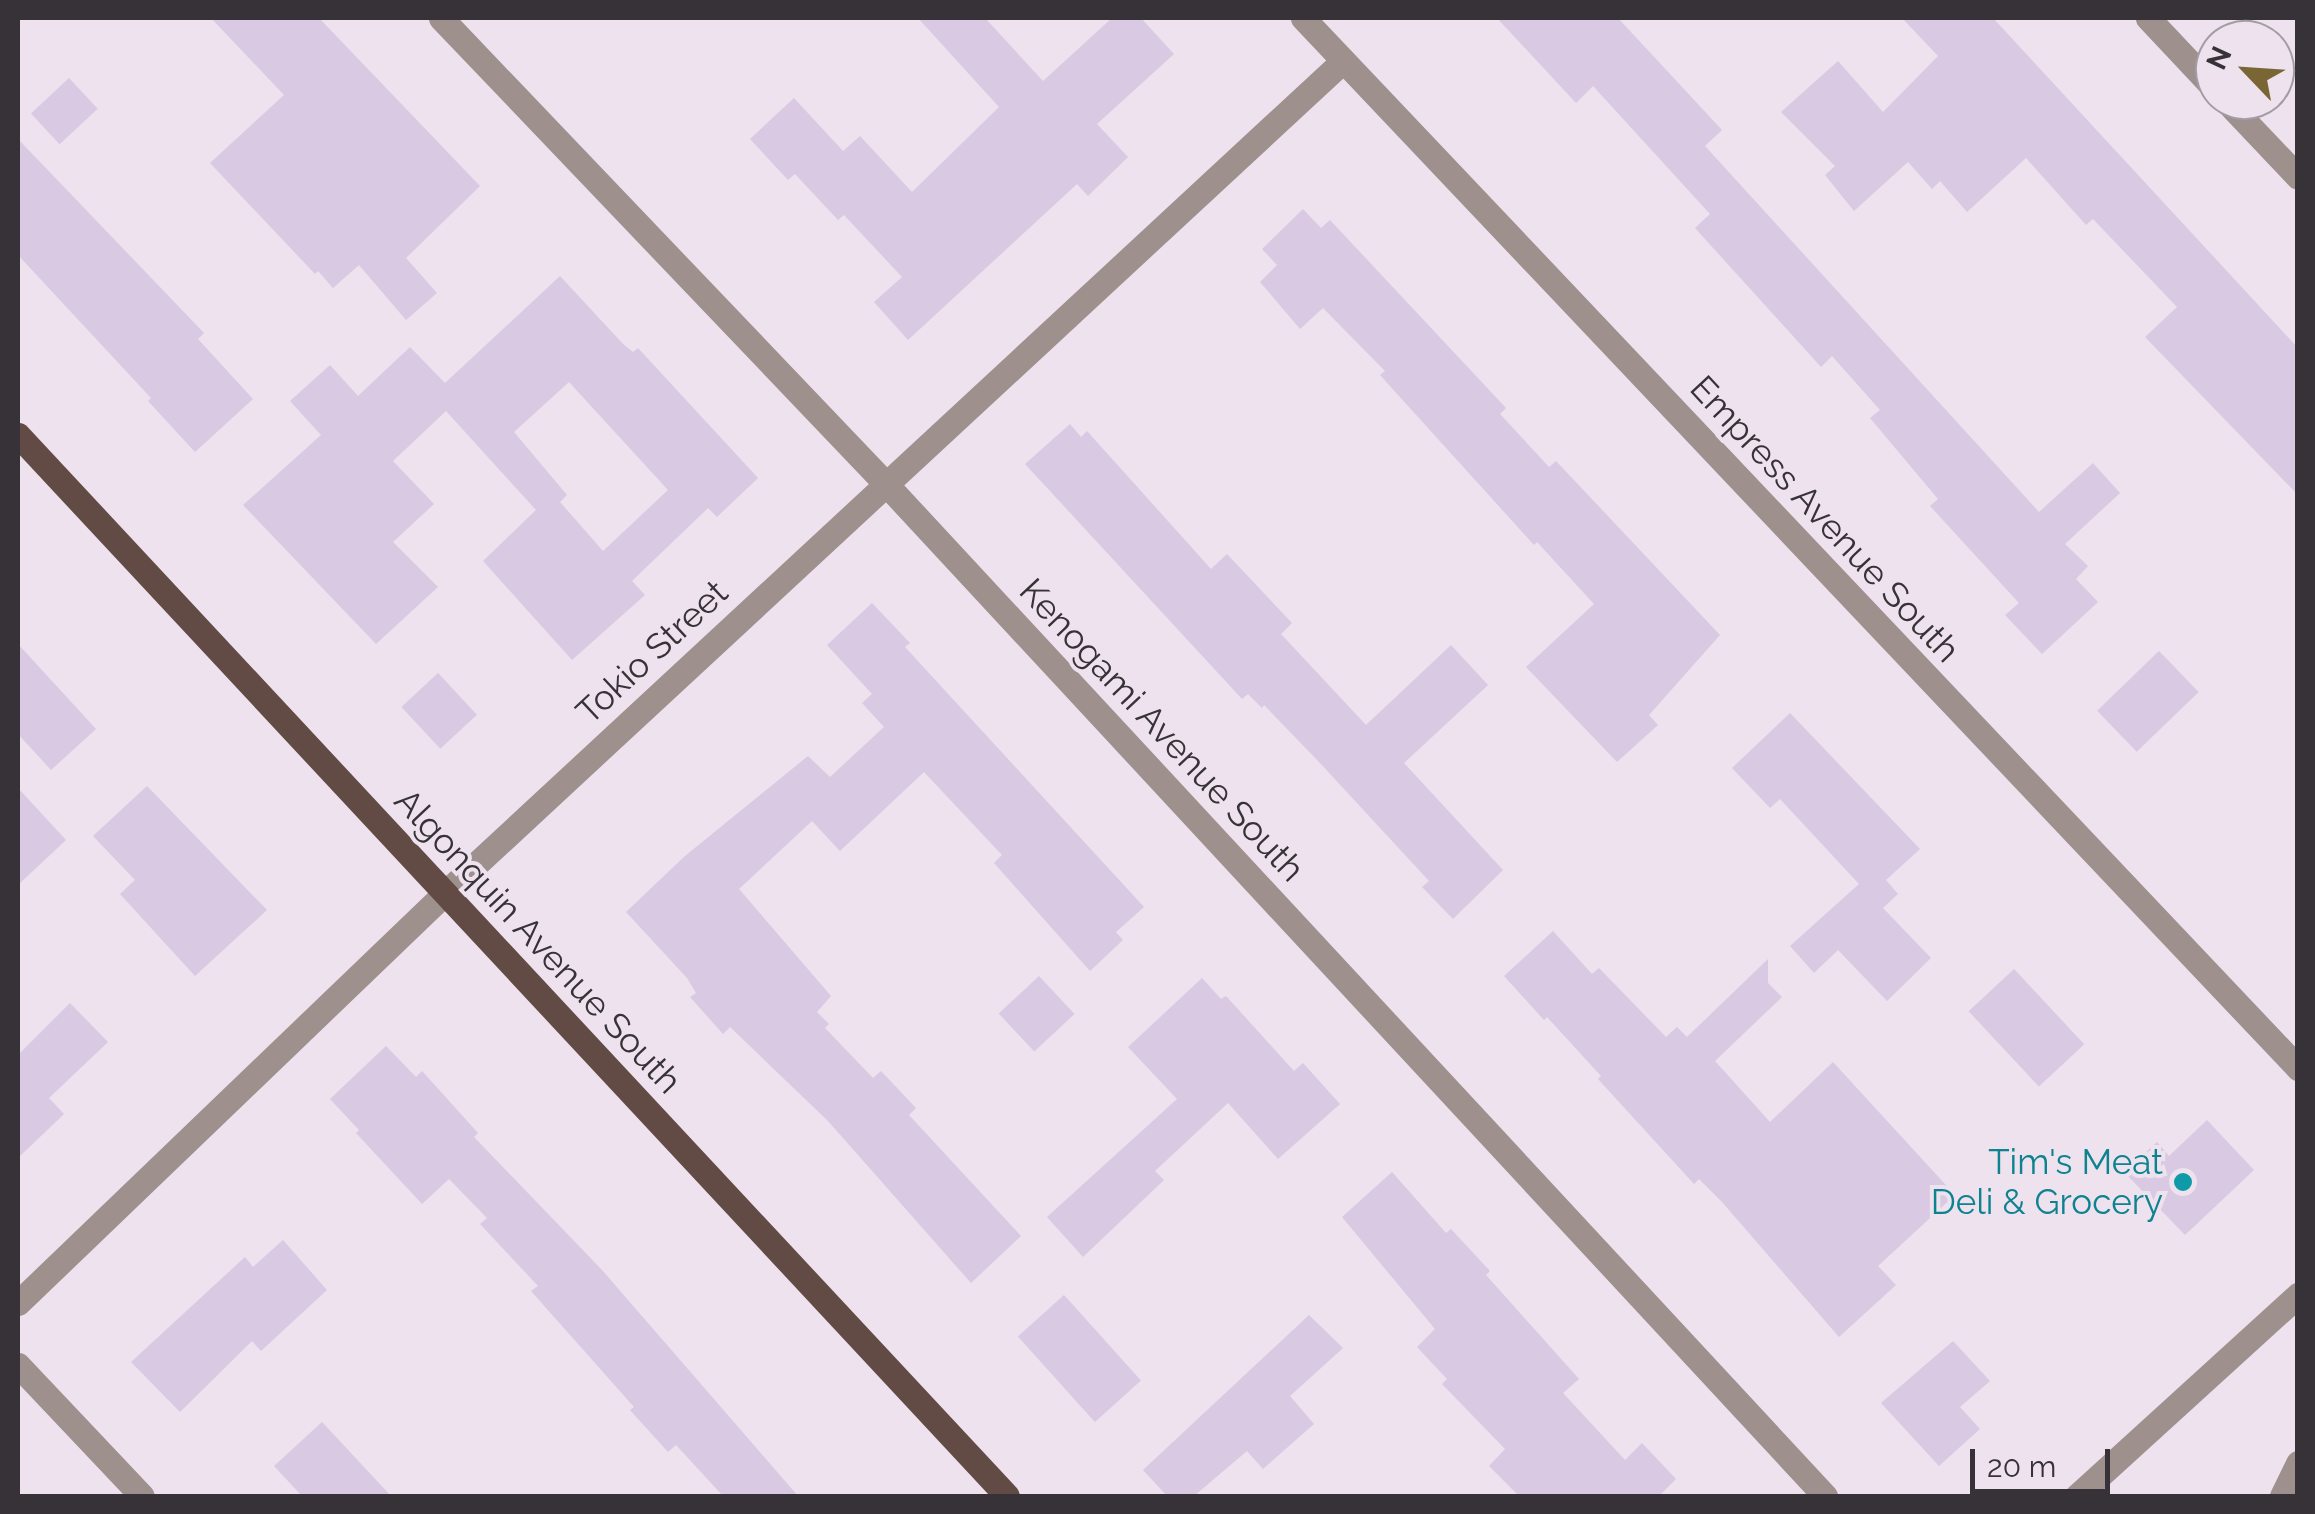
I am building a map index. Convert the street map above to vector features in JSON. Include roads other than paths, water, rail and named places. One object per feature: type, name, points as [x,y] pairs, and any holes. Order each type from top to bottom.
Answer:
[{"type":"main road","name":"Algonquin Avenue South","points":[[18,434],[1006,1496]]},
{"type":"street","name":"Kenogami Avenue South","points":[[441,18],[885,483],[1825,1496]]},
{"type":"street","name":"Empress Avenue South","points":[[1302,18],[2298,1068]]},
{"type":"street","points":[[2148,18],[2195,68]]},
{"type":"street","name":"Tokio Street","points":[[18,1304],[446,893],[1343,61]]},
{"type":"street","points":[[2244,120],[2298,177]]},
{"type":"street","points":[[2076,1496],[2298,1295]]},
{"type":"street","points":[[18,1366],[142,1496]]},
{"type":"street","points":[[2282,1496],[2298,1463]]},
{"type":"place","name":"Tim's Meat Deli & Grocery","points":[[2183,1182]]}]
